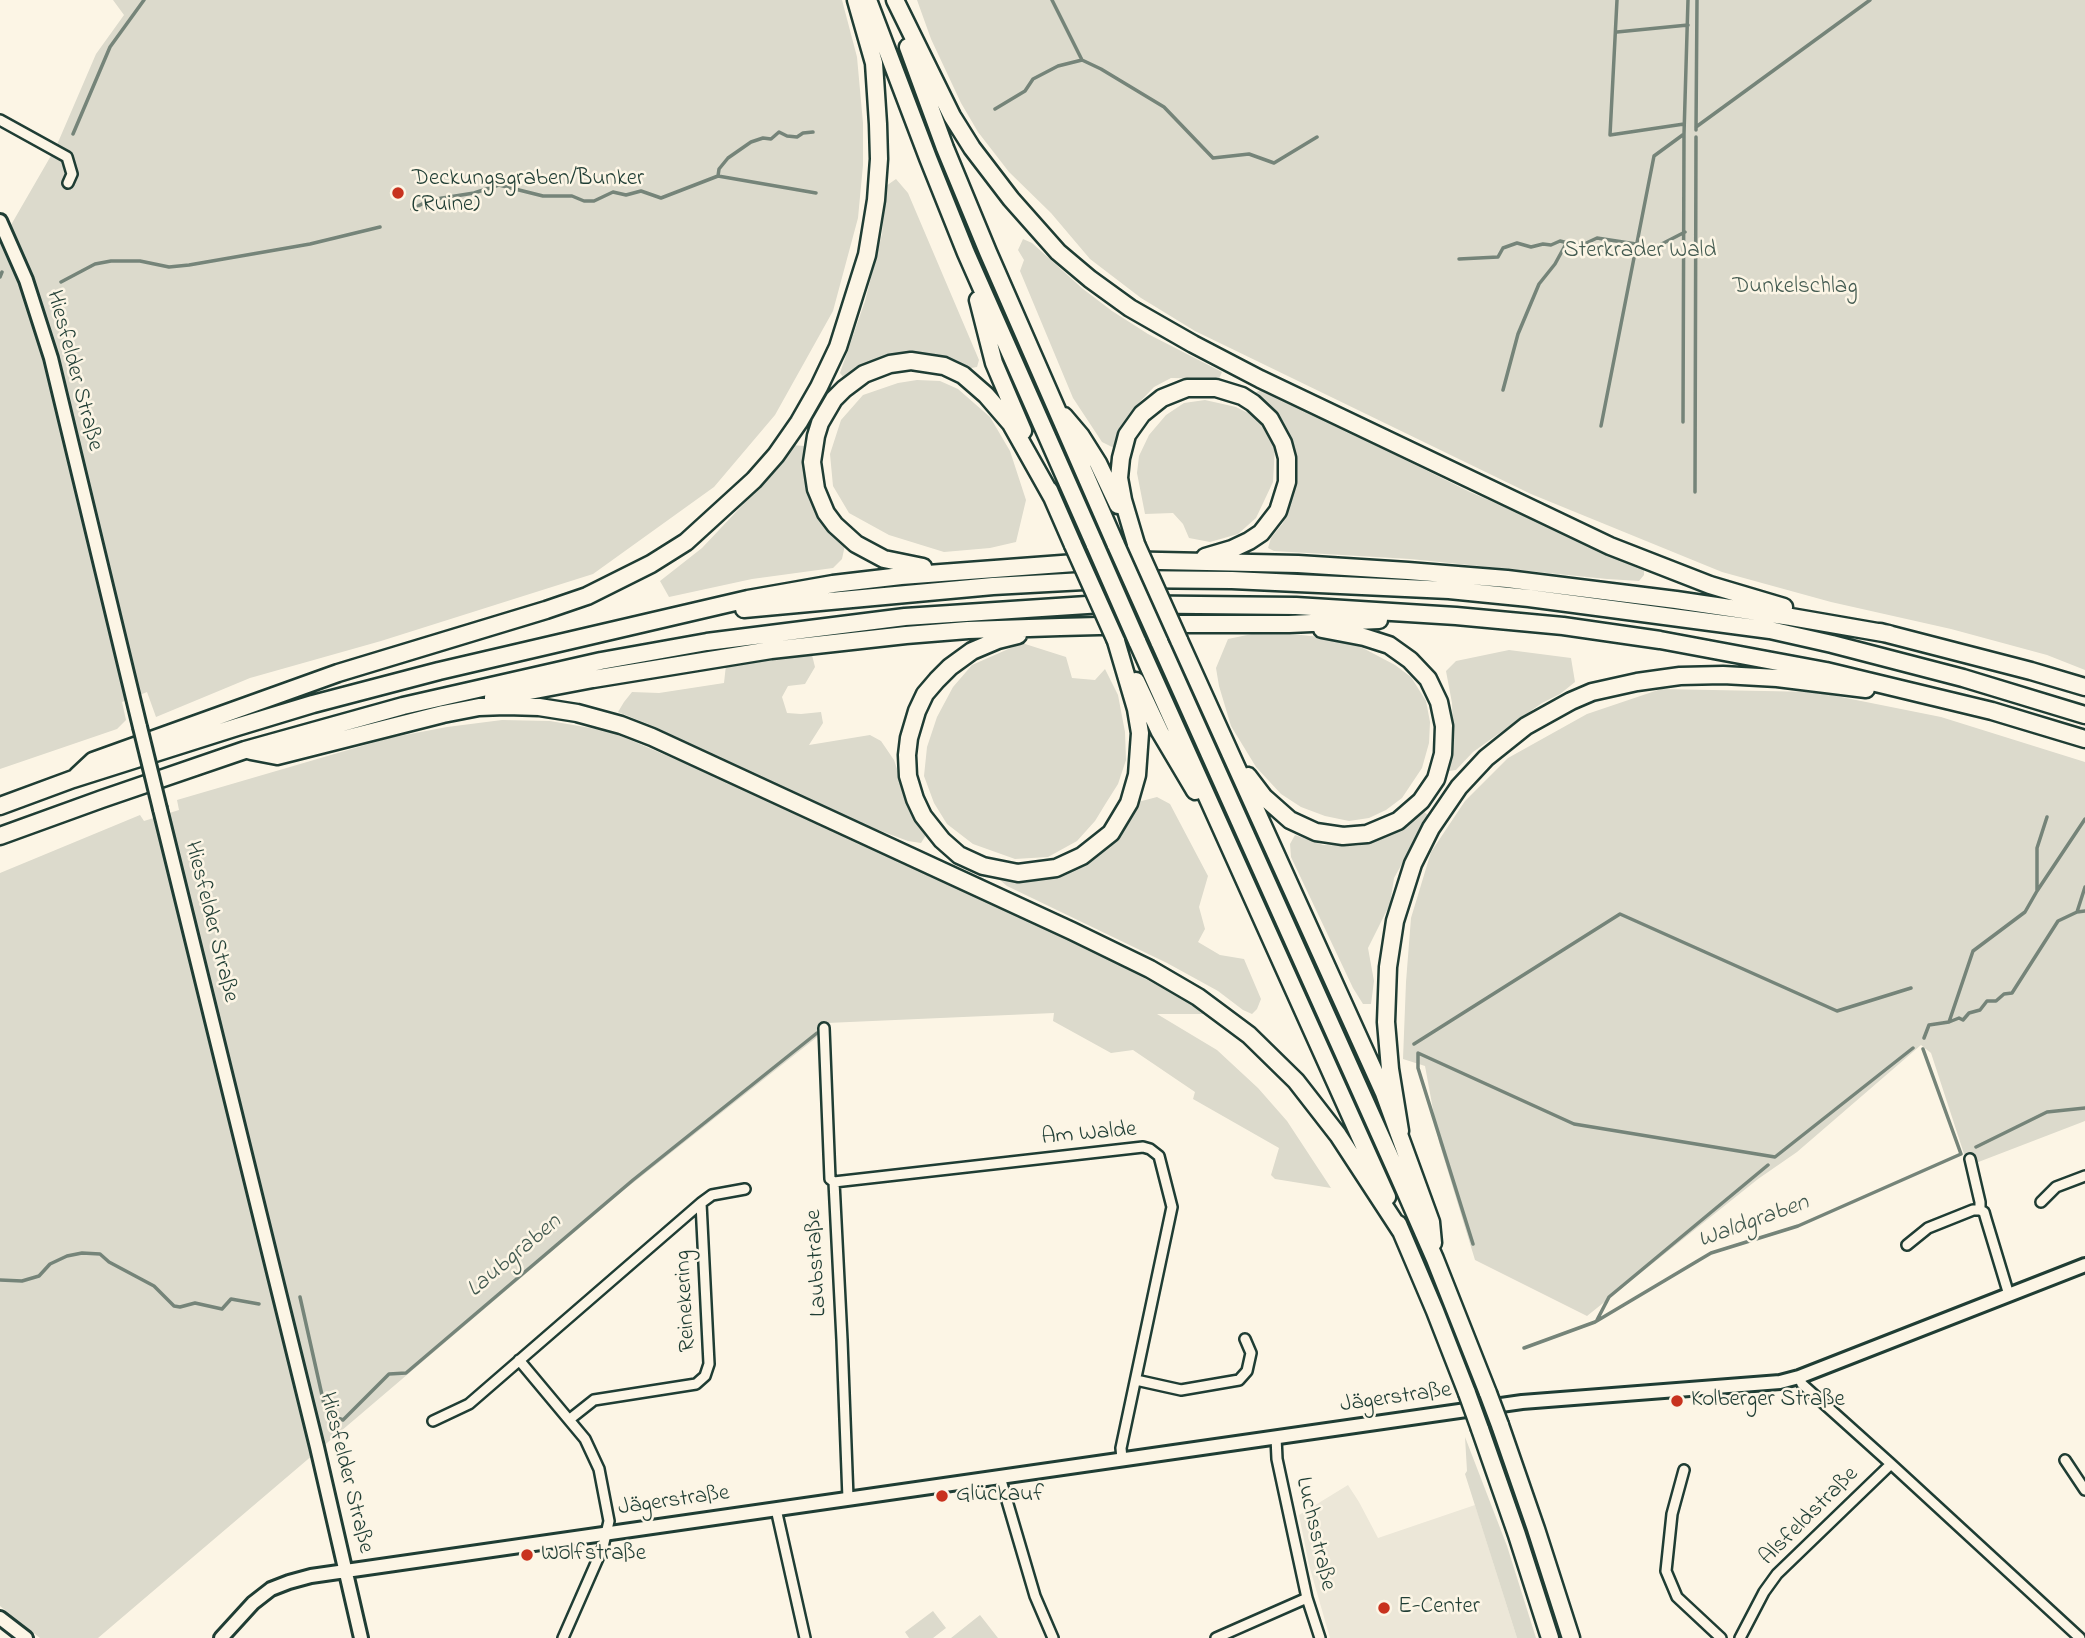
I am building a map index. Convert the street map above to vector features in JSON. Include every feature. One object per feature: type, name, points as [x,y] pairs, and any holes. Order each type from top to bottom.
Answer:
[{"type":"highway","points":[[73,779],[93,761],[170,733],[338,673],[546,610],[617,582],[686,541],[754,480],[799,422],[819,387],[838,347],[867,255],[876,200],[878,124],[874,62],[856,0]]},
{"type":"highway","points":[[868,0],[966,253],[1402,1233],[1480,1429],[1550,1638]]},
{"type":"highway","points":[[893,0],[946,148],[1052,401],[1434,1259],[1500,1425],[1571,1638]]},
{"type":"highway","points":[[893,0],[952,116],[1011,200],[1058,252],[1130,308],[1260,379],[1610,546],[1710,585],[1793,610],[1854,623],[1889,635]]},
{"type":"highway","points":[[966,253],[994,363],[1073,545],[1160,732],[1222,830]]},
{"type":"highway","points":[[950,571],[904,564],[876,556],[844,536],[826,513],[816,489],[813,449],[826,411],[853,381],[877,368],[911,361],[944,366],[963,376],[986,394],[1011,424],[1052,497]]},
{"type":"highway","points":[[1136,544],[1119,478],[1123,446],[1134,423],[1152,405],[1174,392],[1202,387],[1229,391],[1253,403],[1277,430],[1287,458],[1285,492],[1273,519],[1255,537],[1232,549],[1190,561]]},
{"type":"highway","points":[[1052,401],[1081,436],[1098,463],[1384,1093],[1432,1222],[1434,1259]]},
{"type":"highway","points":[[0,806],[73,779],[313,704],[439,671],[748,599],[821,586],[950,571],[1115,560],[1381,569],[1507,579],[1676,600],[1889,635],[2085,687]]},
{"type":"highway","points":[[624,629],[725,611],[841,599],[993,586],[1121,579],[1232,580],[1449,590],[1770,630],[1924,667],[2085,715]]},
{"type":"highway","points":[[0,836],[245,750],[403,706],[601,661],[707,642],[905,617],[1102,604],[1296,606],[1563,626],[1660,640],[1826,671],[1936,697],[2085,739]]},
{"type":"highway","points":[[245,750],[277,756],[406,717],[593,679],[730,657],[906,635],[968,630],[1289,624],[1456,616]]},
{"type":"highway","points":[[1229,749],[1252,782],[1279,811],[1301,826],[1331,835],[1367,834],[1398,821],[1421,800],[1436,779],[1443,754],[1444,726],[1434,690],[1419,669],[1400,652],[1377,640],[1289,624]]},
{"type":"highway","points":[[1060,627],[998,640],[964,656],[925,694],[913,721],[907,755],[908,776],[923,816],[950,848],[995,870],[1031,872],[1069,863],[1102,841],[1118,824],[1137,775],[1140,733],[1131,688],[1116,641]]},
{"type":"highway","points":[[1400,1131],[1389,1055],[1386,1001],[1389,953],[1399,902],[1413,864],[1440,814],[1472,773],[1514,735],[1549,712],[1592,692],[1637,681],[1680,676],[1756,676],[1936,697]]},
{"type":"highway","points":[[298,750],[443,714],[479,707],[506,706],[540,707],[577,713],[652,737],[1072,931],[1150,969],[1198,997],[1249,1035],[1297,1081],[1338,1135],[1402,1233]]},
{"type":"street","points":[[0,120],[67,157],[72,174],[68,183]]},
{"type":"street","name":"Hiesfelder Straße","points":[[0,221],[26,280],[51,358],[347,1571],[361,1638]]},
{"type":"street","name":"Laubstraße","points":[[824,1028],[830,1179],[834,1182],[848,1498]]},
{"type":"street","name":"Am Walde","points":[[834,1182],[1143,1147],[1153,1151],[1162,1160],[1172,1207],[1121,1448],[1122,1459]]},
{"type":"street","points":[[1970,1158],[1980,1210]]},
{"type":"street","points":[[2041,1202],[2056,1187],[2085,1176]]},
{"type":"street","name":"Reinekering","points":[[433,1422],[469,1404],[701,1203],[712,1195],[745,1189]]},
{"type":"street","name":"Reinekering","points":[[570,1419],[594,1400],[696,1384],[705,1376],[709,1364],[701,1203]]},
{"type":"street","points":[[1907,1245],[1928,1228],[1973,1210],[1980,1210],[1984,1212],[2009,1295]]},
{"type":"street","name":"Jägerstraße","points":[[563,1638],[608,1533],[1522,1402],[1780,1382],[1799,1377],[2085,1265]]},
{"type":"street","points":[[1136,1380],[1181,1390],[1239,1380],[1247,1371],[1251,1353],[1245,1339]]},
{"type":"street","points":[[221,1638],[253,1603],[271,1590],[300,1578],[608,1533],[609,1521],[599,1469],[585,1439],[519,1360]]},
{"type":"street","points":[[1799,1377],[1802,1384],[2080,1638]]},
{"type":"street","name":"Luchsstraße","points":[[1276,1437],[1277,1459],[1307,1598],[1321,1638]]},
{"type":"street","points":[[2065,1460],[2085,1490]]},
{"type":"street","name":"Alsfeldstraße","points":[[1740,1638],[1764,1592],[1777,1574],[1891,1464]]},
{"type":"street","points":[[1684,1470],[1672,1514],[1666,1571],[1677,1597],[1721,1638]]},
{"type":"street","points":[[1000,1477],[1035,1596],[1053,1638]]},
{"type":"street","points":[[776,1509],[806,1638]]},
{"type":"street","points":[[1216,1638],[1307,1598]]},
{"type":"street","points":[[0,1618],[26,1638]]},
{"type":"shaded area","points":[[1348,1485],[1378,1538],[1475,1505],[1517,1638],[1330,1638],[1309,1565],[1299,1515]]},
{"type":"green space","points":[[113,0],[842,0],[857,57],[863,123],[863,165],[858,218],[833,311],[775,415],[714,487],[593,574],[381,641],[250,678],[156,717],[147,692],[122,702],[126,720],[117,729],[0,769],[0,244],[56,147],[96,54],[124,15]]},
{"type":"green space","name":"Dunkelschlag","points":[[917,0],[2085,0],[2085,670],[2047,655],[1951,629],[1831,602],[1722,572],[1531,494],[1195,331],[1141,298],[1090,259],[1051,213],[1009,172],[978,132],[961,103],[931,39]]},
{"type":"green space","points":[[896,179],[908,193],[979,360],[977,367],[971,368],[932,355],[901,354],[883,358],[844,378],[840,373],[865,301],[882,234],[886,186]]},
{"type":"green space","points":[[1023,239],[1032,243],[1112,311],[1148,334],[1222,372],[1219,379],[1171,378],[1154,387],[1134,408],[1119,431],[1114,448],[1102,442],[1073,398],[1020,271],[1024,260],[1018,250]]},
{"type":"green space","points":[[940,381],[958,389],[990,417],[1010,451],[1026,500],[1016,542],[990,548],[944,552],[889,535],[849,513],[833,486],[830,454],[841,420],[863,395],[898,383]]},
{"type":"green space","points":[[1262,389],[1470,492],[1630,561],[1644,569],[1644,575],[1639,581],[1607,579],[1410,559],[1274,551],[1268,548],[1271,538],[1283,523],[1294,470],[1280,422],[1255,393]]},
{"type":"green space","points":[[1205,400],[1236,407],[1248,413],[1263,427],[1275,446],[1273,482],[1256,518],[1238,534],[1210,542],[1189,538],[1183,524],[1173,513],[1145,514],[1137,473],[1139,456],[1149,435],[1166,415],[1184,403]]},
{"type":"green space","points":[[789,445],[806,446],[807,488],[818,512],[845,545],[842,559],[833,568],[752,579],[669,597],[660,581],[702,548],[752,495]]},
{"type":"green space","points":[[1252,634],[1330,638],[1359,646],[1395,665],[1411,677],[1426,701],[1430,722],[1429,743],[1422,768],[1402,798],[1369,818],[1349,821],[1325,816],[1301,807],[1281,794],[1256,767],[1231,726],[1216,668],[1228,639]]},
{"type":"green space","points":[[1022,643],[1066,657],[1072,678],[1095,680],[1105,669],[1118,695],[1125,732],[1126,760],[1118,784],[1095,821],[1077,841],[1048,857],[1015,859],[973,844],[947,824],[934,803],[924,776],[927,747],[937,717],[953,687],[972,665]]},
{"type":"green space","points":[[1509,650],[1571,658],[1575,682],[1473,752],[1456,770],[1449,771],[1453,728],[1446,671],[1456,661]]},
{"type":"green space","points":[[812,655],[815,667],[805,684],[788,686],[782,697],[787,713],[821,712],[823,723],[809,745],[870,735],[881,741],[894,760],[911,810],[926,835],[921,843],[870,827],[618,712],[632,692],[659,693],[724,683],[726,665]]},
{"type":"green space","points":[[1661,689],[1816,692],[1941,717],[2085,762],[2085,1121],[1968,1166],[1931,1053],[1921,1045],[1797,1152],[1758,1179],[1587,1316],[1475,1260],[1439,1142],[1425,1066],[1403,1059],[1411,918],[1431,852],[1465,801],[1508,758],[1587,714]]},
{"type":"green space","points":[[502,720],[550,721],[608,731],[628,739],[1033,922],[1164,989],[1208,1014],[1157,1014],[1217,1050],[1258,1088],[1287,1121],[1331,1188],[1275,1179],[1271,1175],[1279,1148],[1193,1099],[1195,1092],[1133,1050],[1111,1053],[1053,1021],[1054,1013],[827,1023],[826,1030],[624,1190],[98,1638],[40,1638],[0,1606],[0,873],[140,815],[144,821],[179,810],[177,800],[389,738]]},
{"type":"green space","points":[[1157,797],[1170,804],[1208,876],[1199,907],[1205,929],[1198,942],[1220,955],[1244,959],[1261,999],[1252,1014],[1218,991],[1167,963],[1007,886],[1000,880],[1022,882],[1045,878],[1096,857],[1118,837],[1138,802]]},
{"type":"green space","points":[[1422,810],[1429,816],[1394,878],[1390,904],[1368,948],[1374,981],[1371,1004],[1363,1004],[1291,857],[1290,844],[1295,835],[1323,845],[1358,846],[1383,838]]},
{"type":"green space","points":[[1465,1437],[1507,1546],[1536,1638],[1517,1638],[1465,1474]]},
{"type":"green space","points":[[933,1611],[946,1628],[933,1638],[909,1638],[905,1632]]},
{"type":"green space","points":[[980,1615],[998,1638],[951,1638]]},
{"type":"waterway","points":[[73,134],[110,47],[144,0]]},
{"type":"waterway","points":[[1052,0],[1082,60],[1164,107],[1213,158],[1249,154],[1274,163],[1317,137]]},
{"type":"waterway","points":[[1617,0],[1610,135],[1684,124]]},
{"type":"waterway","points":[[1601,426],[1654,156],[1684,134],[1688,0]]},
{"type":"waterway","points":[[1696,130],[1697,0]]},
{"type":"waterway","points":[[1696,127],[1870,0]]},
{"type":"waterway","points":[[1617,32],[1688,25]]},
{"type":"waterway","points":[[995,109],[1025,91],[1033,79],[1058,66],[1082,60]]},
{"type":"waterway","points":[[718,176],[719,169],[728,158],[751,142],[763,138],[771,139],[779,132],[797,137],[813,132]]},
{"type":"waterway","points":[[1683,422],[1684,134]]},
{"type":"waterway","points":[[1695,492],[1696,137]]},
{"type":"waterway","points":[[412,209],[430,200],[474,193],[499,185],[543,196],[572,196],[584,201],[594,201],[613,192],[626,195],[641,191],[661,198],[718,176],[816,193]]},
{"type":"waterway","points":[[61,282],[95,264],[111,261],[140,261],[169,267],[189,265],[310,244],[380,227]]},
{"type":"waterway","points":[[1459,259],[1498,257],[1503,248],[1517,243],[1531,247],[1560,241],[1580,246],[1597,238],[1636,244],[1650,250],[1685,232]]},
{"type":"waterway","points":[[1503,390],[1518,334],[1539,284],[1555,264],[1567,242]]},
{"type":"waterway","points":[[0,277],[2,272]]},
{"type":"waterway","points":[[2037,890],[2037,848],[2047,817]]},
{"type":"waterway","points":[[1949,1022],[1973,951],[2025,912],[2085,819]]},
{"type":"waterway","points":[[2077,912],[2085,887]]},
{"type":"waterway","points":[[1924,1038],[1929,1025],[1959,1018],[1963,1020],[1969,1013],[1980,1010],[1987,1001],[1996,1001],[2004,994],[2012,993],[2058,921],[2085,911]]},
{"type":"waterway","points":[[1414,1044],[1620,914],[1837,1011],[1911,988]]},
{"type":"waterway","name":"Laubgraben","points":[[300,1297],[324,1404],[330,1415],[343,1420],[389,1374],[406,1373],[633,1180],[817,1033]]},
{"type":"waterway","points":[[1473,1244],[1418,1068],[1418,1053],[1574,1124],[1775,1157],[1913,1048]]},
{"type":"waterway","name":"Waldgraben","points":[[1524,1348],[1595,1322],[1711,1253],[1798,1226],[1961,1154],[1923,1049]]},
{"type":"waterway","name":"Waldgraben","points":[[1976,1147],[2047,1112],[2085,1108]]},
{"type":"waterway","points":[[1597,1320],[1609,1297],[1768,1165]]},
{"type":"waterway","name":"Laubgraben","points":[[0,1280],[22,1281],[39,1276],[50,1264],[67,1256],[100,1254],[109,1262],[154,1286],[174,1306],[195,1303],[222,1309],[231,1299],[259,1304]]},
{"type":"place","name":"Deckungsgraben/Bunker (Ruine)","points":[[398,193]]},
{"type":"place","name":"Kolberger Straße","points":[[1677,1401]]},
{"type":"place","name":"Glückauf","points":[[942,1496]]},
{"type":"place","name":"Wolfstraße","points":[[527,1555]]},
{"type":"place","name":"E-Center","points":[[1384,1608]]},
{"type":"park label","name":"Sterkrader Wald","points":[[1640,252]]}]
